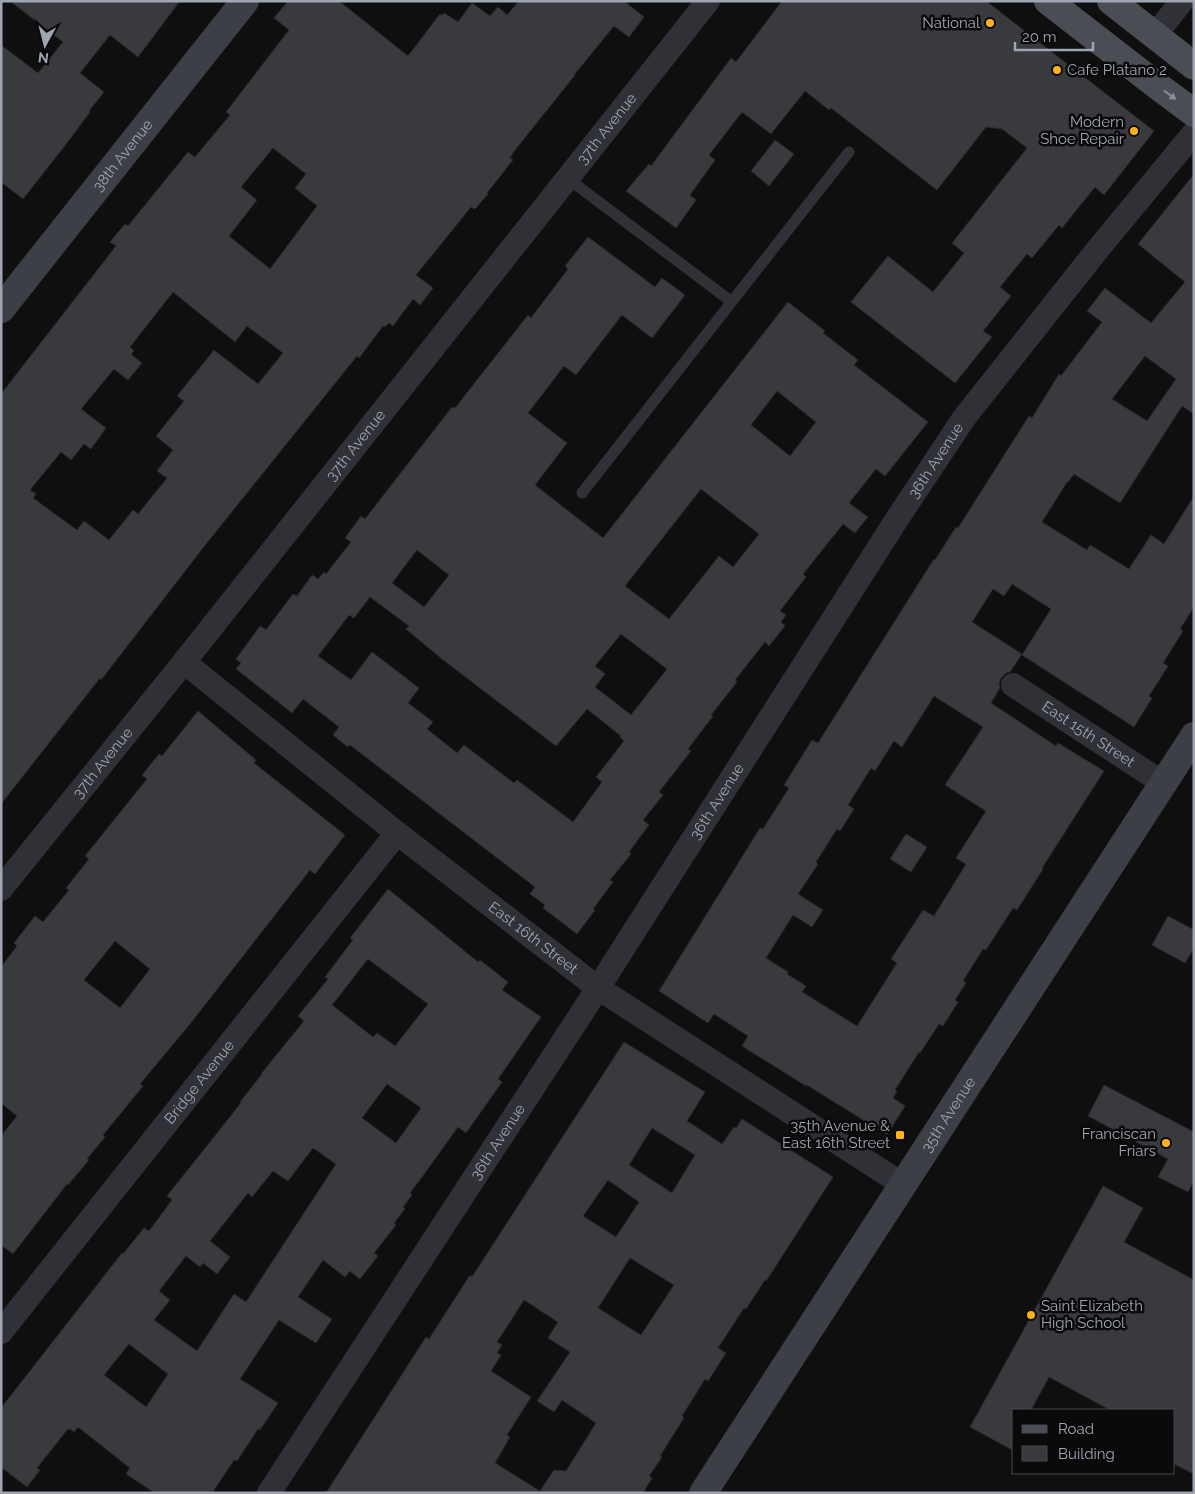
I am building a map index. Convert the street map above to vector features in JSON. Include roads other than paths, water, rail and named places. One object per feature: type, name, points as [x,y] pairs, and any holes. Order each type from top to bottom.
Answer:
[{"type":"main road","name":"38th Avenue","points":[[1,309],[244,1]]},
{"type":"main road","points":[[1048,1],[1194,113]]},
{"type":"main road","points":[[1111,1],[1194,66]]},
{"type":"main road","name":"35th Avenue","points":[[703,1493],[1194,736]]},
{"type":"street","name":"37th Avenue","points":[[1,889],[184,662],[708,1]]},
{"type":"street","points":[[1155,35],[1182,1]]},
{"type":"street","name":"36th Avenue","points":[[269,1493],[598,988],[897,519],[964,418],[1194,132]]},
{"type":"street","name":"East 16th Street","points":[[184,662],[398,833],[598,988],[902,1184]]},
{"type":"street","name":"East 15th Street","points":[[1013,685],[1163,782]]},
{"type":"street","name":"Bridge Avenue","points":[[1,1332],[398,833]]},
{"type":"lane","points":[[582,493],[849,152]]},
{"type":"lane","points":[[567,178],[732,302]]},
{"type":"place","name":"National","points":[[990,23]]},
{"type":"place","name":"Cafe Platano 2","points":[[1057,70]]},
{"type":"place","name":"Modern Shoe Repair","points":[[1134,131]]},
{"type":"place","name":"35th Avenue & East 16th Street","points":[[900,1135]]},
{"type":"place","name":"Franciscan Friars","points":[[1166,1143]]},
{"type":"place","name":"Saint Elizabeth High School","points":[[1031,1315]]}]
